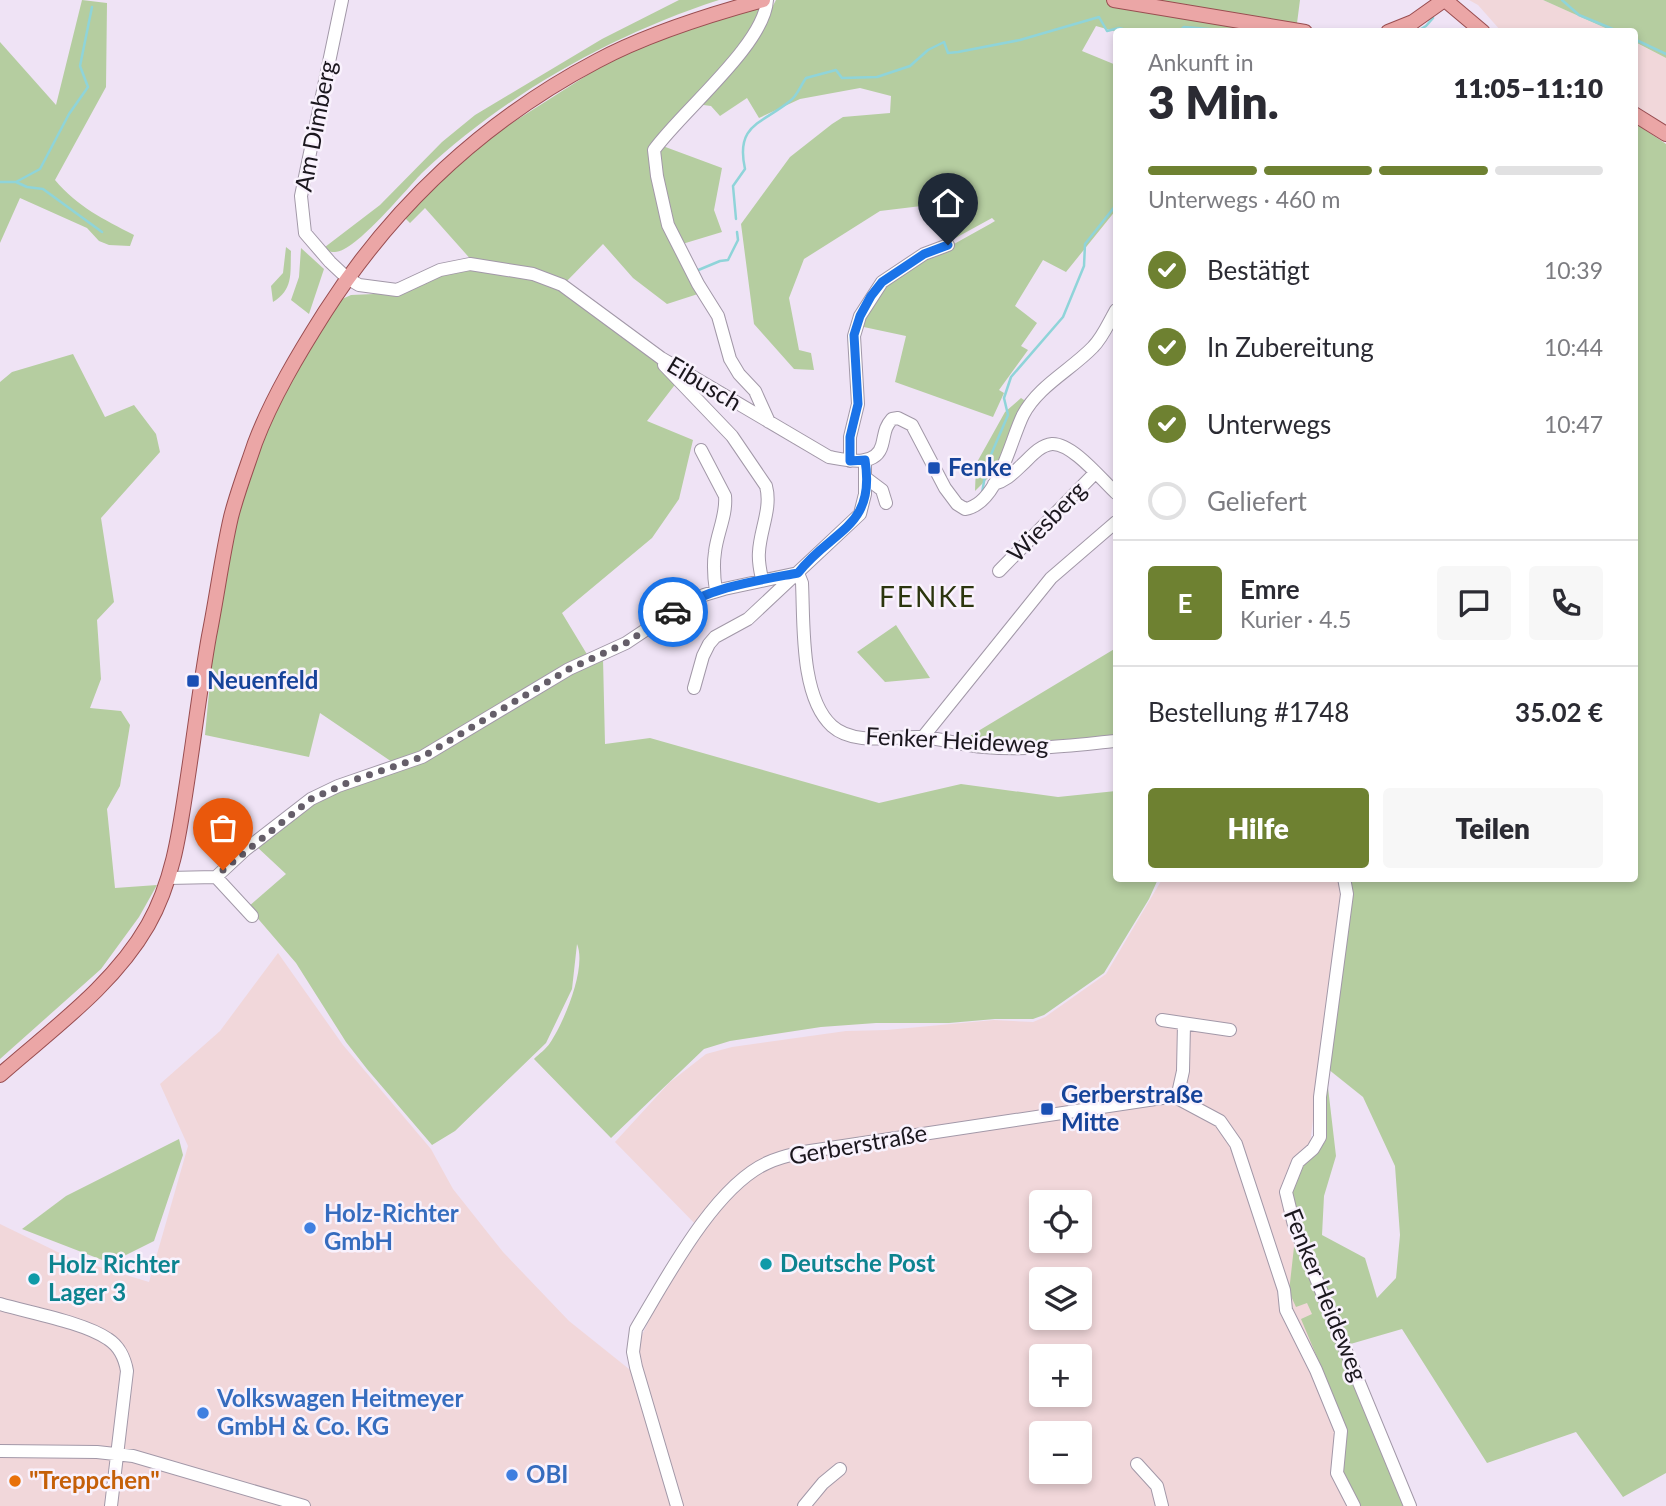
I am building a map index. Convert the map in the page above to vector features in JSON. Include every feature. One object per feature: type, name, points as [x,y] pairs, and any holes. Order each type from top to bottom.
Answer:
[{"type":"main road","points":[[0,1075],[105,982],[147,927],[160,902],[177,844],[202,677],[232,516],[257,440],[285,380],[347,278],[380,236],[439,173],[470,145],[533,98],[600,59],[703,16],[765,0]]},
{"type":"main road","points":[[1114,0],[1281,28]]},
{"type":"main road","points":[[1398,28],[1413,22],[1445,0],[1477,28]]},
{"type":"main road","points":[[1638,116],[1666,134]]},
{"type":"street","name":"Am Dimberg","points":[[341,0],[301,196],[305,233],[347,278]]},
{"type":"street","points":[[765,0],[767,7],[755,34],[654,150],[668,225],[698,284],[718,316],[730,359],[739,374],[755,391],[769,422]]},
{"type":"street","points":[[850,461],[850,437],[858,404],[854,335],[860,316],[882,282],[924,254],[948,245]]},
{"type":"street","name":"Eibusch","points":[[347,278],[359,285],[397,290],[440,270],[470,264],[533,274],[562,285],[627,336],[661,358],[828,457],[850,461],[865,460]]},
{"type":"street","points":[[694,688],[709,643],[748,619],[860,514],[866,478],[865,460],[878,454],[882,447],[885,427],[892,419],[898,418],[912,425],[945,488],[957,504],[965,509],[976,506],[988,495],[994,484],[1024,413],[1052,381],[1096,345],[1113,315]]},
{"type":"street","points":[[661,358],[677,379],[732,436],[766,486],[767,511],[759,549],[762,579]]},
{"type":"street","points":[[994,484],[1006,481],[1036,451],[1050,444],[1070,450],[1113,490]]},
{"type":"street","points":[[701,450],[725,496],[726,504],[715,551],[716,592]]},
{"type":"street","name":"Wiesberg","points":[[999,571],[1095,473]]},
{"type":"street","points":[[866,478],[882,490],[886,503]]},
{"type":"street","points":[[923,737],[1051,579],[1113,525]]},
{"type":"street","points":[[168,878],[216,877],[245,850],[311,799],[354,780],[422,757],[550,679],[626,643],[683,605],[762,579],[798,573]]},
{"type":"street","name":"Fenker Heideweg","points":[[798,573],[802,583],[810,678],[820,708],[832,726],[846,734],[869,738],[923,737],[983,747],[1029,748],[1113,741]]},
{"type":"street","points":[[216,877],[253,916]]},
{"type":"street","name":"Fenker Heideweg","points":[[1345,882],[1347,894],[1320,1097],[1320,1137],[1313,1149],[1298,1162],[1286,1192],[1294,1225],[1410,1506]]},
{"type":"street","points":[[1162,1020],[1230,1030]]},
{"type":"street","points":[[1184,1024],[1182,1071],[1177,1098],[1220,1121],[1236,1144],[1284,1290],[1286,1310],[1316,1370],[1341,1431],[1337,1473],[1354,1506]]},
{"type":"street","name":"Gerberstraße","points":[[677,1506],[636,1367],[633,1352],[636,1329],[715,1205],[746,1176],[767,1163],[787,1156],[830,1147],[1177,1098]]},
{"type":"street","points":[[0,1304],[92,1330],[110,1340],[118,1349],[127,1371],[111,1506]]},
{"type":"street","points":[[0,1451],[119,1454],[216,1479],[304,1506]]},
{"type":"street","points":[[1137,1464],[1157,1486],[1162,1506]]},
{"type":"street","points":[[804,1506],[823,1483],[840,1469]]},
{"type":"shaded area","points":[[1469,0],[1543,0],[1605,28],[1498,28],[1478,5]]},
{"type":"shaded area","points":[[1638,44],[1666,58],[1666,125],[1638,107]]},
{"type":"shaded area","points":[[1160,882],[1343,882],[1345,894],[1331,975],[1310,1144],[1293,1161],[1280,1193],[1408,1506],[0,1506],[0,1224],[70,1258],[149,1282],[188,1146],[160,1084],[220,1031],[278,953],[343,1045],[431,1149],[453,1189],[503,1252],[569,1321],[634,1373],[640,1339],[661,1296],[701,1230],[615,1142],[669,1083],[706,1054],[732,1047],[846,1031],[994,1020],[1033,1022],[1045,1017],[1106,974]]},
{"type":"green space","points":[[82,0],[107,3],[106,87],[55,180],[82,205],[134,235],[130,246],[109,245],[99,241],[87,228],[20,198],[0,243],[0,42],[56,105]]},
{"type":"green space","points":[[679,0],[719,0],[679,14],[600,49],[525,93],[489,117],[423,172],[354,243],[334,252],[325,247],[380,205],[442,142],[475,115],[602,39]]},
{"type":"green space","points":[[776,0],[1300,0],[1296,28],[1113,28],[1113,31],[1096,26],[1082,51],[1113,64],[1113,214],[1066,272],[1043,260],[1015,306],[1037,323],[1021,346],[1028,350],[999,390],[1004,393],[993,417],[895,382],[906,336],[859,326],[891,279],[995,221],[992,218],[950,241],[938,204],[880,211],[804,259],[789,298],[799,350],[811,353],[814,370],[794,369],[754,324],[741,224],[790,157],[843,117],[890,113],[891,96],[860,88],[800,99],[759,118],[747,98],[720,116],[711,106],[696,104],[758,34]]},
{"type":"green space","points":[[1543,0],[1666,0],[1666,58],[1638,44],[1638,28],[1605,28]]},
{"type":"green space","points":[[764,4],[752,33],[663,133],[655,176],[701,293],[667,304],[633,278],[603,244],[565,283],[474,263],[425,208],[410,223],[404,217],[474,147],[603,65],[704,19]]},
{"type":"green space","points":[[1638,125],[1666,144],[1666,1473],[1623,1497],[1576,1432],[1487,1463],[1402,1329],[1347,1345],[1297,1223],[1291,1194],[1299,1172],[1325,1142],[1327,1079],[1336,1156],[1324,1196],[1322,1235],[1365,1258],[1377,1298],[1396,1278],[1400,1235],[1395,1166],[1363,1097],[1328,1069],[1346,882],[1638,882]]},
{"type":"green space","points":[[660,145],[722,168],[714,210],[722,232],[679,245],[658,175]]},
{"type":"green space","points":[[286,247],[291,251],[290,280],[285,292],[273,302],[271,286],[283,273]]},
{"type":"green space","points":[[301,248],[324,269],[309,314],[291,300],[299,277]]},
{"type":"green space","points":[[470,267],[533,276],[560,288],[653,357],[677,382],[647,421],[693,440],[679,499],[652,538],[562,613],[588,656],[436,746],[395,764],[320,713],[309,757],[205,735],[214,639],[240,502],[260,442],[285,391],[340,300],[351,295],[398,293],[440,272]]},
{"type":"green space","points":[[73,354],[105,417],[134,405],[156,434],[160,452],[101,518],[114,602],[97,620],[101,679],[90,708],[121,711],[130,725],[120,786],[107,809],[115,888],[157,885],[139,917],[101,969],[0,1059],[0,382],[12,372]]},
{"type":"green space","points":[[1021,398],[1027,402],[1000,466],[975,491],[976,464],[1005,412]]},
{"type":"green space","points":[[896,625],[930,678],[885,682],[857,652]]},
{"type":"green space","points":[[1113,650],[1113,739],[1045,746],[960,742]]},
{"type":"green space","points":[[603,658],[605,744],[650,738],[879,803],[961,784],[1058,797],[1113,791],[1113,882],[1157,882],[1104,973],[1044,1015],[1033,1019],[821,1027],[730,1041],[704,1049],[611,1138],[534,1059],[550,1043],[567,1009],[579,967],[577,944],[572,989],[546,1043],[455,1131],[432,1145],[346,1042],[296,963],[248,907],[286,874],[256,846],[308,804],[341,787],[410,766],[567,672]]},
{"type":"green space","points":[[179,1139],[183,1155],[154,1241],[110,1263],[22,1229],[66,1196]]},
{"type":"green space","points":[[1295,1238],[1405,1506],[1360,1506],[1345,1477],[1345,1424],[1301,1319],[1312,1314],[1307,1303],[1296,1307],[1289,1292]]},
{"type":"waterway","points":[[1562,0],[1579,15],[1610,28]]},
{"type":"waterway","points":[[0,182],[16,182],[40,169],[69,114],[88,87],[80,66],[92,7]]},
{"type":"waterway","points":[[736,219],[733,186],[745,169],[743,154],[747,134],[792,99],[806,78],[836,70],[842,78],[877,77],[910,66],[928,50],[944,42],[948,53],[958,52],[1020,40],[1099,17],[1107,31],[1113,30]]},
{"type":"waterway","points":[[1423,28],[1433,18]]},
{"type":"waterway","points":[[1183,28],[1196,28]]},
{"type":"waterway","points":[[1638,41],[1666,54]]},
{"type":"waterway","points":[[16,182],[43,189],[102,232]]},
{"type":"waterway","points":[[982,493],[987,464],[1008,415],[1004,398],[1011,377],[1063,317],[1084,266],[1085,244],[1113,209]]},
{"type":"waterway","points":[[696,271],[728,260],[738,240],[737,232]]},
{"type":"way so far","points":[[223,870],[311,799],[338,786],[422,757],[541,684],[626,643],[673,612]]},
{"type":"place","name":"Fenke","points":[[934,468]]},
{"type":"place","name":"Neuenfeld","points":[[193,681]]},
{"type":"place","name":"Gerberstraße Mitte","points":[[1047,1109]]},
{"type":"place","name":"Holz-Richter GmbH","points":[[310,1228]]},
{"type":"place","name":"Deutsche Post","points":[[766,1264]]},
{"type":"place","name":"Holz Richter Lager 3","points":[[34,1279]]},
{"type":"place","name":"Volkswagen Heitmeyer GmbH & Co. KG","points":[[203,1413]]},
{"type":"place","name":"OBI","points":[[512,1475]]},
{"type":"place","name":"\"Treppchen\"","points":[[15,1481]]},
{"type":"district","name":"FENKE","points":[[928,597]]},
{"type":"route","points":[[673,612],[704,595],[762,579],[798,573],[807,561],[860,514],[865,494],[865,460],[850,461],[850,437],[858,404],[854,335],[860,316],[882,282],[924,254],[948,245]]}]
